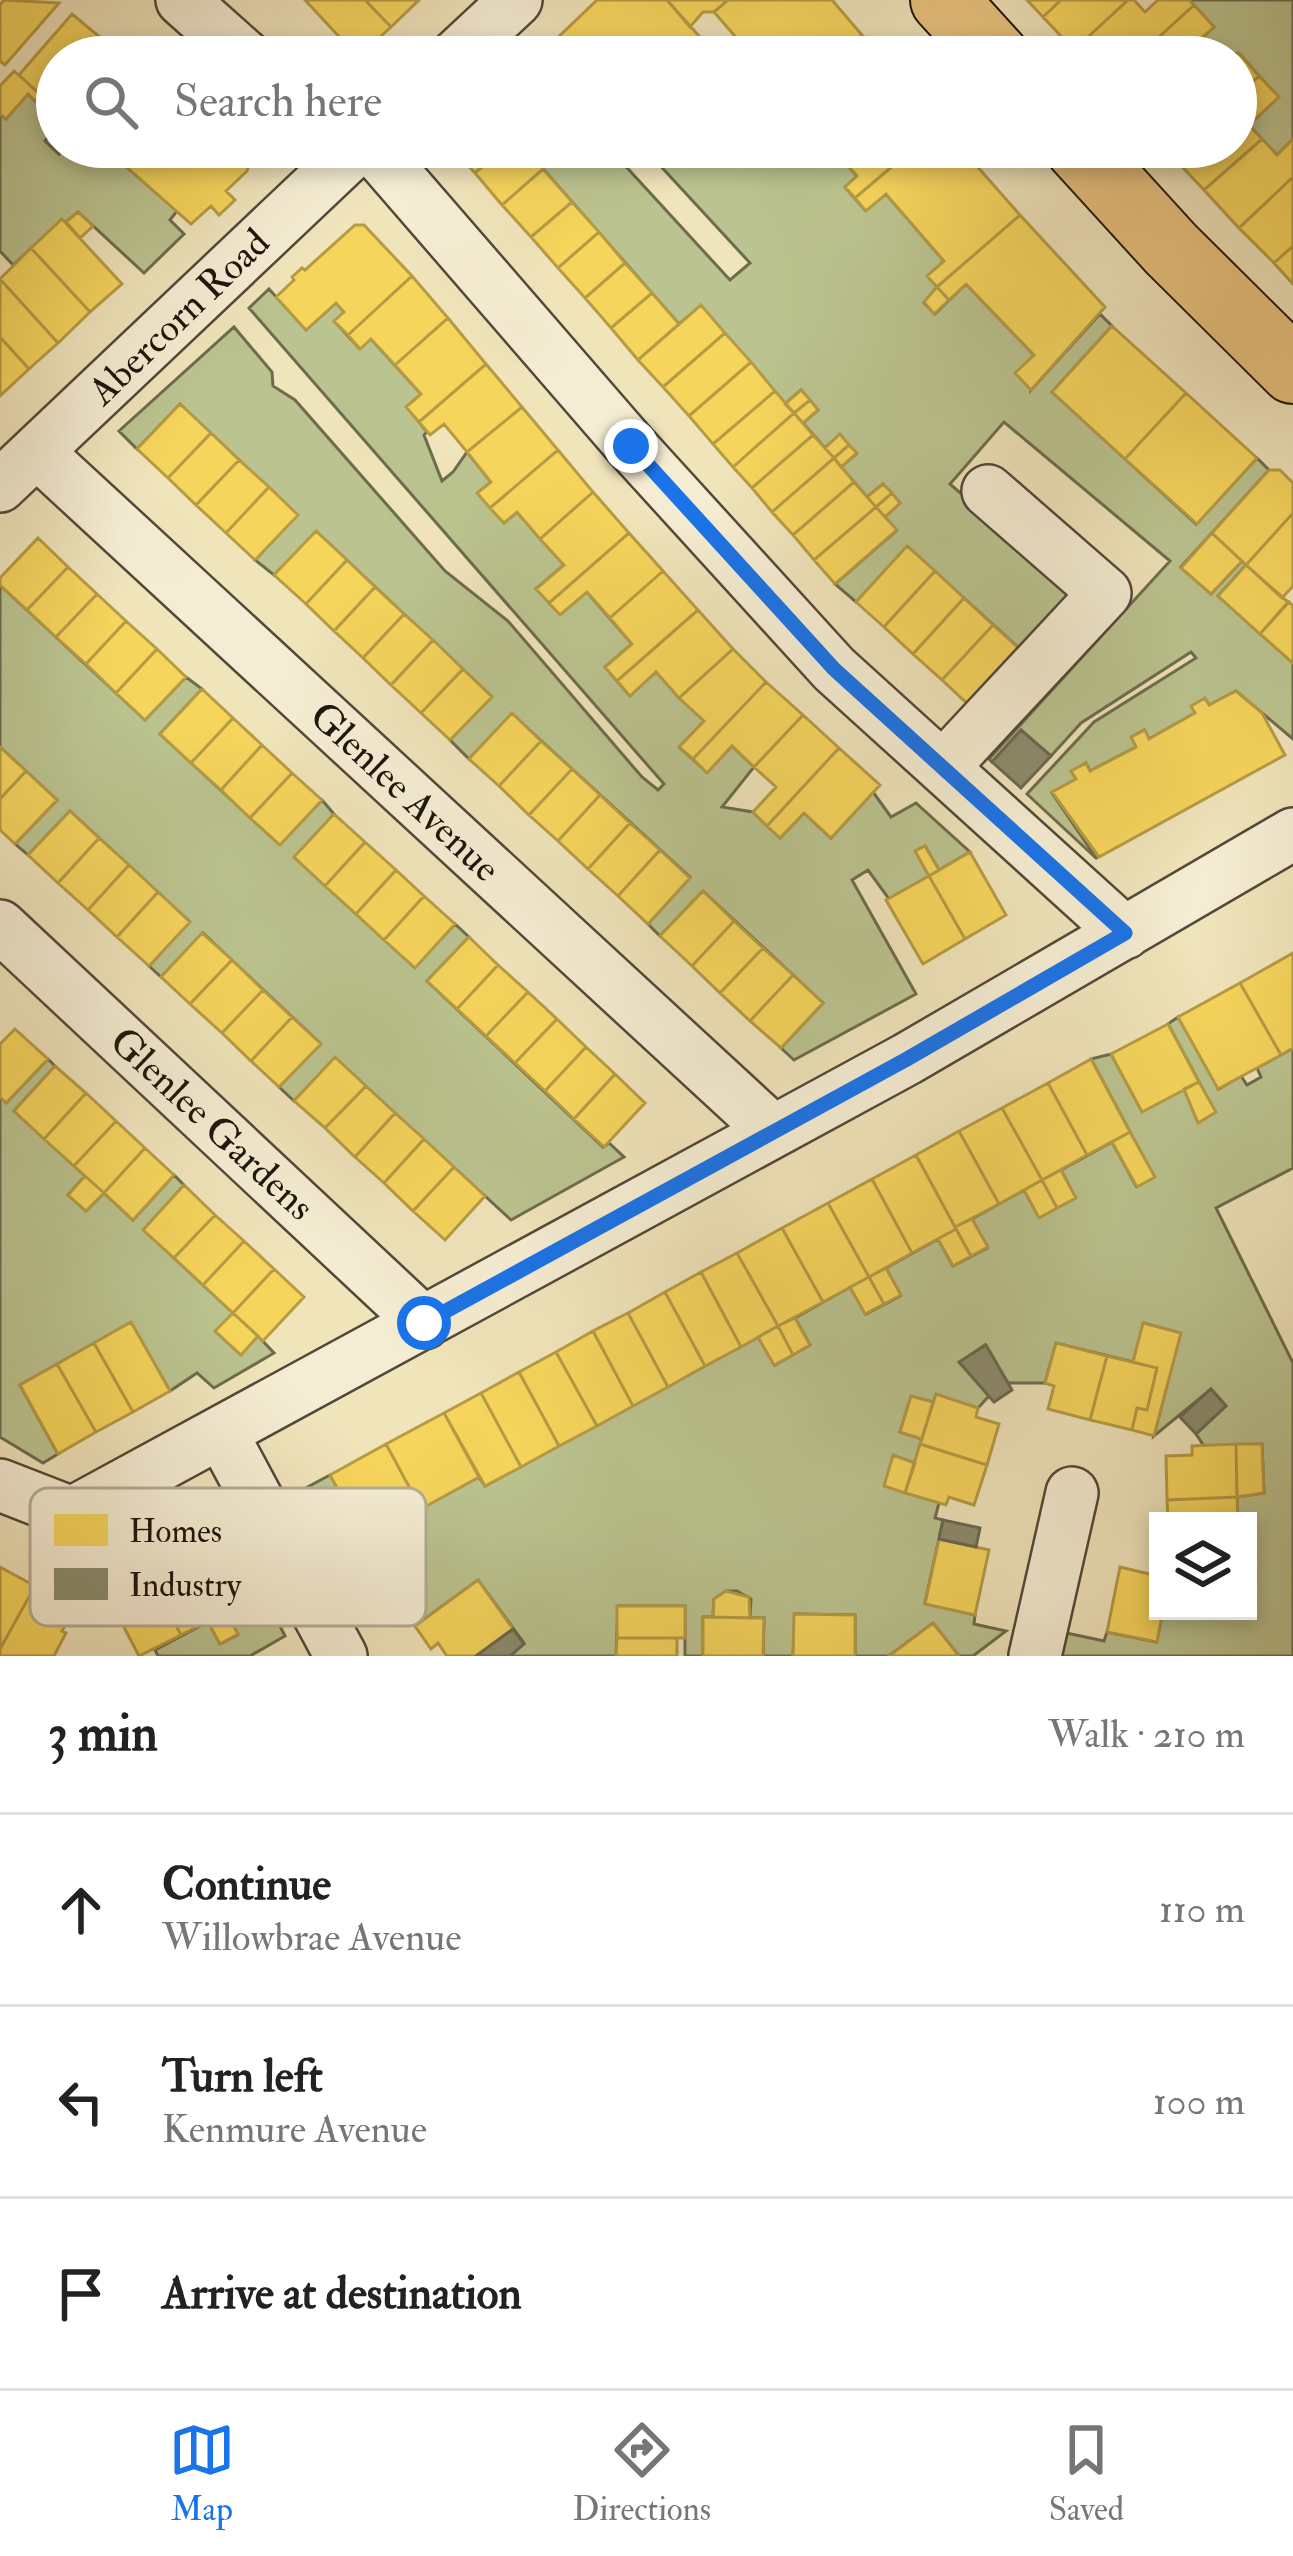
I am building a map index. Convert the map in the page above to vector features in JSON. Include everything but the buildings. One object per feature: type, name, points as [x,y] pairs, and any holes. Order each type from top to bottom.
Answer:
[{"type":"main road","points":[[944,0],[977,36]]},
{"type":"main road","points":[[1097,168],[1293,370]]},
{"type":"street","points":[[182,0],[222,36]]},
{"type":"street","points":[[477,36],[516,0]]},
{"type":"street","name":"Abercorn Road","points":[[18,469],[336,168]]},
{"type":"street","points":[[375,168],[834,669],[1125,933]]},
{"type":"street","name":"Glenlee Avenue","points":[[18,469],[773,1132]]},
{"type":"street","points":[[943,767],[1105,593],[988,491]]},
{"type":"street","points":[[119,1488],[773,1132],[1293,833]]},
{"type":"street","name":"Glenlee Gardens","points":[[0,926],[424,1323]]},
{"type":"street","points":[[222,1434],[251,1488]]},
{"type":"street","points":[[0,1485],[30,1497]]},
{"type":"street","points":[[1035,1656],[1072,1493]]},
{"type":"street","points":[[325,1626],[341,1656]]},
{"type":"green space","points":[[1189,0],[1293,0],[1293,139],[1277,155],[1257,134],[1257,117],[1278,97],[1257,74],[1257,36],[1204,36],[1214,27]]},
{"type":"green space","points":[[28,94],[36,100],[36,168],[128,168],[177,211],[170,220],[184,234],[144,273],[78,212],[62,220],[13,265],[0,251],[0,114],[6,119]]},
{"type":"green space","points":[[542,168],[627,168],[730,280],[750,263],[662,168],[850,168],[857,176],[845,187],[865,210],[886,194],[944,261],[928,276],[937,287],[924,303],[935,314],[966,284],[1034,355],[1031,390],[1100,314],[1112,326],[1052,392],[1196,524],[1257,458],[1269,470],[1181,567],[1211,594],[1242,561],[1246,565],[1218,596],[1293,663],[1293,739],[1236,691],[1209,705],[1205,699],[1195,713],[1149,739],[1144,730],[1132,737],[1136,747],[1090,771],[1086,763],[1072,772],[1076,779],[1052,793],[1097,859],[1027,794],[1094,722],[1196,658],[1191,652],[1081,723],[1051,756],[1021,730],[992,762],[989,759],[1170,561],[1004,422],[950,484],[1080,597],[1022,651],[908,547],[856,602],[835,584],[896,531],[885,517],[900,503],[883,484],[867,497],[841,467],[856,454],[840,435],[825,448],[803,423],[818,410],[801,390],[785,404],[701,306],[679,324]]},
{"type":"green space","points":[[269,289],[306,330],[336,303],[344,312],[335,322],[359,348],[371,339],[421,394],[407,407],[427,432],[424,435],[442,481],[467,452],[491,482],[478,493],[504,523],[517,512],[564,565],[537,588],[587,592],[632,644],[605,667],[629,695],[656,672],[704,721],[680,748],[707,772],[732,746],[754,767],[722,807],[753,812],[780,838],[804,813],[831,838],[873,792],[891,817],[916,803],[970,852],[939,870],[925,846],[916,851],[929,876],[889,899],[868,870],[852,880],[916,994],[794,1060],[781,1048],[823,1003],[703,891],[660,936],[648,924],[690,877],[512,714],[469,759],[450,740],[491,696],[317,532],[274,575],[255,560],[297,515],[180,404],[137,449],[119,431],[234,327],[272,372],[273,386],[295,400],[445,571],[508,621],[658,790],[664,784],[249,308]]},
{"type":"green space","points":[[0,585],[145,720],[186,677],[202,689],[160,734],[279,844],[322,800],[334,814],[295,858],[414,967],[455,924],[469,937],[427,981],[603,1147],[609,1143],[624,1157],[511,1220],[335,1058],[294,1101],[279,1087],[320,1043],[203,933],[161,977],[149,966],[189,921],[70,811],[28,855],[15,844],[57,800],[0,747]]},
{"type":"green space","points":[[1178,1017],[1219,1089],[1241,1076],[1247,1085],[1261,1077],[1257,1068],[1293,1048],[1293,1168],[1216,1208],[1293,1363],[1293,1656],[1057,1656],[1062,1632],[1104,1641],[1107,1632],[1156,1642],[1161,1620],[1257,1620],[1257,1512],[1238,1512],[1237,1497],[1264,1493],[1262,1444],[1204,1446],[1196,1434],[1226,1406],[1211,1389],[1154,1436],[1180,1333],[1144,1323],[1133,1362],[1056,1343],[1045,1383],[1008,1383],[985,1345],[960,1362],[989,1396],[978,1408],[936,1395],[933,1402],[911,1397],[900,1432],[922,1439],[915,1463],[893,1456],[939,1503],[935,1518],[943,1520],[925,1603],[975,1615],[974,1624],[1006,1631],[973,1656],[959,1656],[933,1623],[889,1656],[855,1656],[855,1615],[795,1614],[793,1656],[763,1656],[764,1618],[750,1618],[751,1599],[737,1591],[726,1591],[714,1599],[713,1617],[703,1617],[703,1656],[685,1656],[685,1606],[618,1606],[616,1656],[510,1656],[524,1643],[478,1580],[426,1618],[426,1506],[479,1477],[485,1486],[758,1337],[775,1365],[810,1345],[795,1318],[850,1287],[866,1314],[900,1296],[886,1268],[938,1239],[953,1266],[987,1248],[972,1219],[1024,1190],[1039,1217],[1075,1198],[1061,1170],[1112,1142],[1136,1186],[1154,1177],[1091,1059],[1111,1054],[1142,1111],[1184,1089],[1198,1122],[1215,1112],[1168,1024]]},
{"type":"green space","points":[[48,1059],[55,1066],[14,1111],[85,1176],[68,1195],[86,1211],[104,1193],[133,1220],[174,1175],[184,1185],[144,1230],[233,1313],[216,1332],[240,1354],[258,1336],[274,1353],[214,1388],[197,1373],[170,1391],[130,1323],[20,1385],[58,1454],[43,1463],[0,1437],[0,1097],[7,1102]]},
{"type":"green space","points":[[330,1475],[337,1488],[306,1488]]},
{"type":"green space","points":[[200,1626],[210,1626],[220,1644],[237,1635],[232,1626],[280,1626],[285,1636],[250,1656],[158,1656],[155,1650]]},
{"type":"route","points":[[424,1323],[907,1059],[1125,933],[834,669],[631,446]]}]
